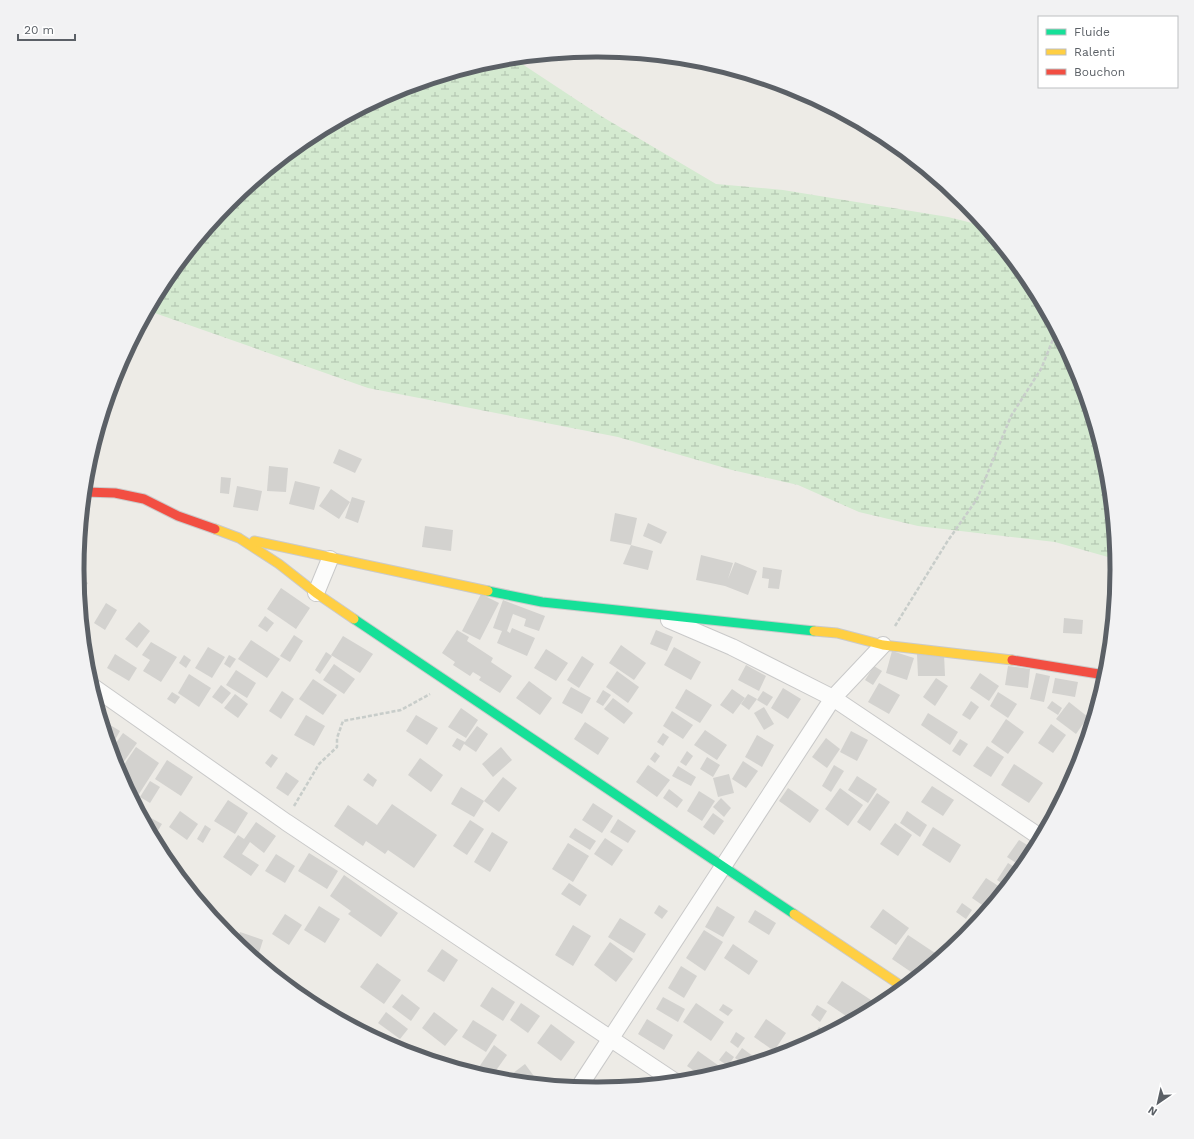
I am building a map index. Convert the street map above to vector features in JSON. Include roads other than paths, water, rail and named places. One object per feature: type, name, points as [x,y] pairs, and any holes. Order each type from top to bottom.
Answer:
[{"type":"street","points":[[91,492],[115,493],[144,500],[178,516],[239,538],[330,559],[542,602],[837,633],[883,645],[1002,658],[1099,674]]},
{"type":"street","points":[[239,538],[279,564],[316,593],[898,984]]},
{"type":"street","points":[[316,593],[330,559]]},
{"type":"street","points":[[655,614],[732,647],[833,698],[1036,834]]},
{"type":"street","points":[[583,1082],[833,698],[883,645]]},
{"type":"street","points":[[99,691],[286,822],[668,1077]]}]
